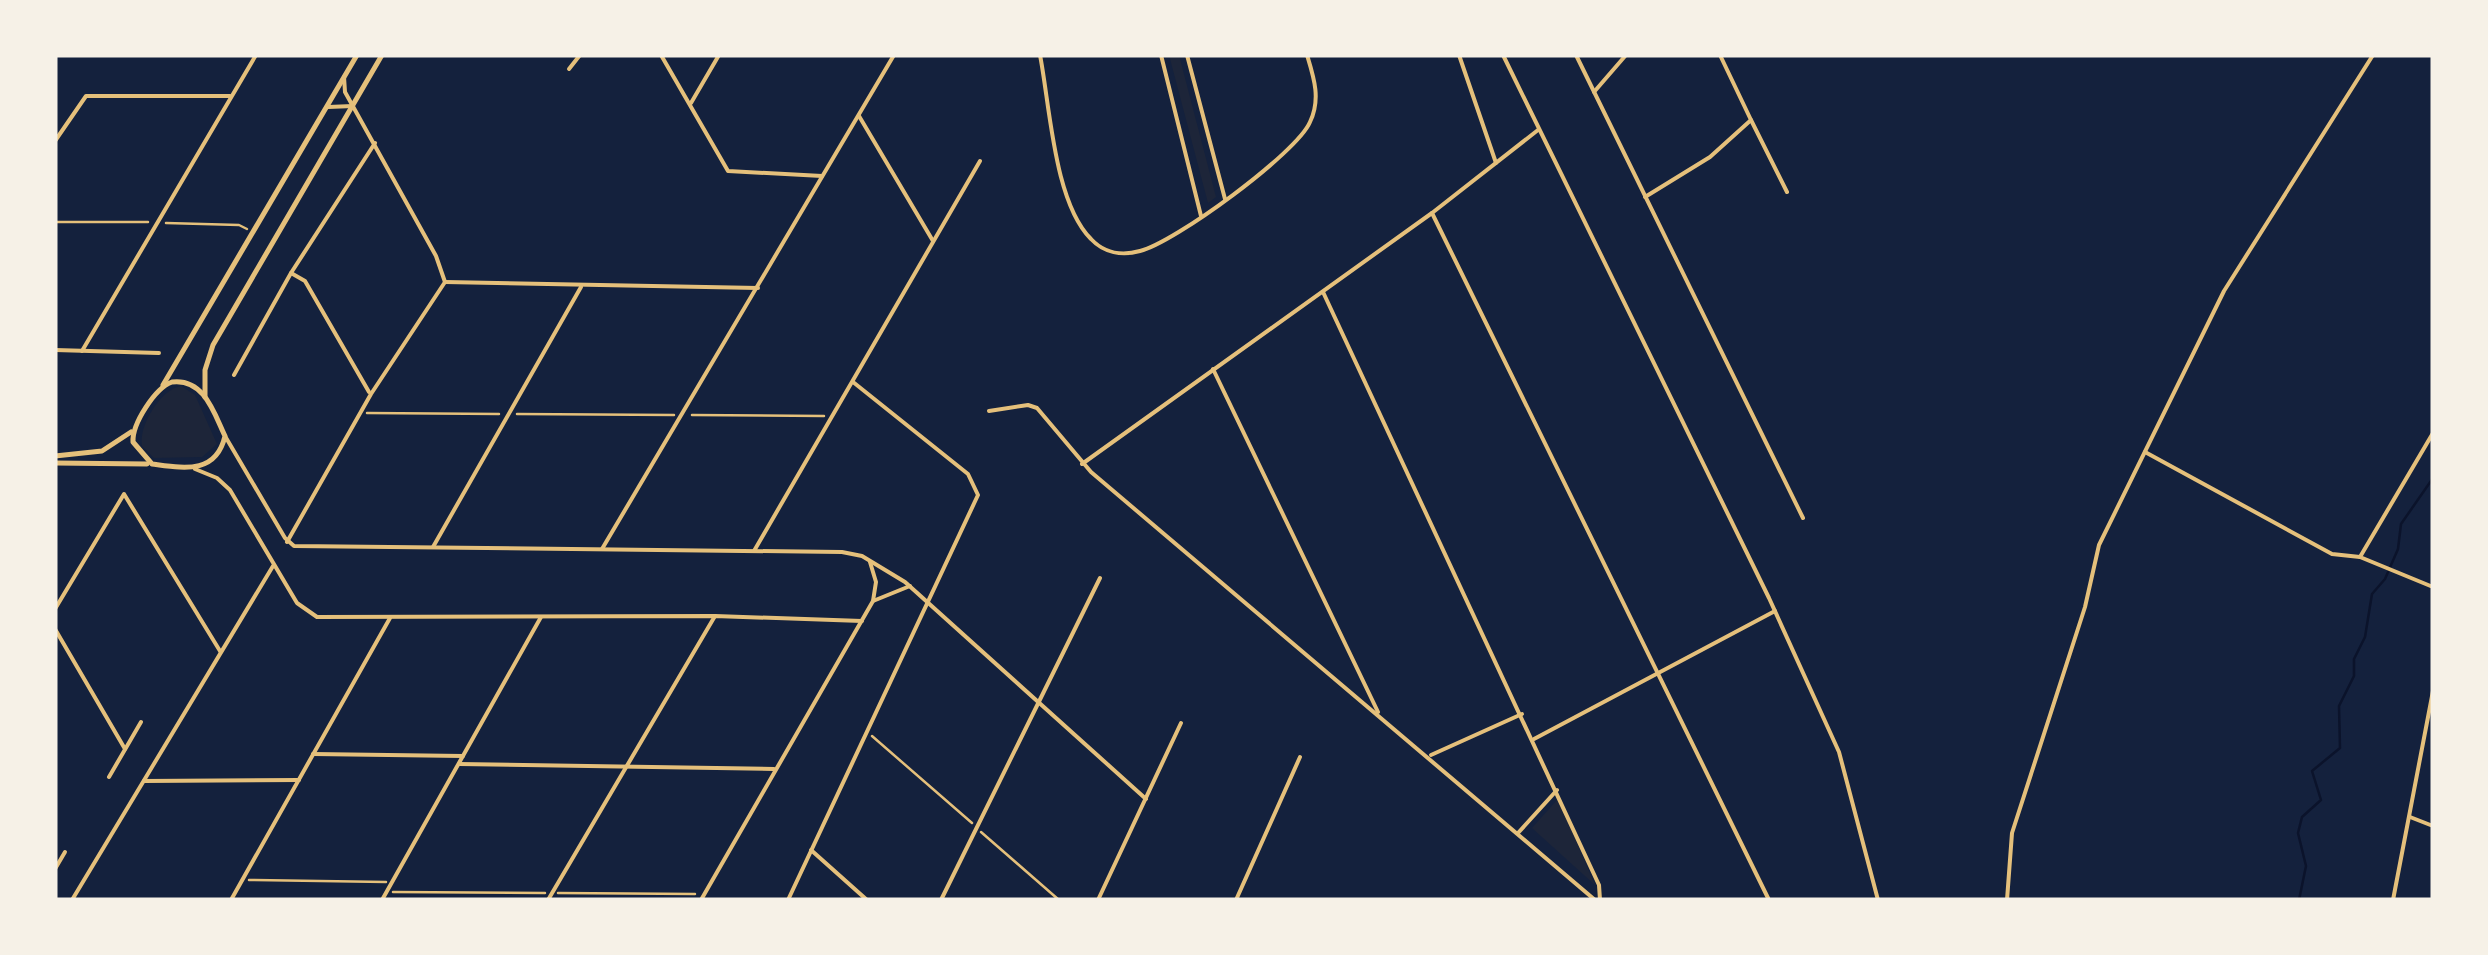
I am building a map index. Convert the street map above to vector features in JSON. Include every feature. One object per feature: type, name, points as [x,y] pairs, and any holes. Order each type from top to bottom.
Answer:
[{"type":"street","points":[[82,351],[256,55]]},
{"type":"street","points":[[55,456],[102,451],[133,430],[357,55]]},
{"type":"street","points":[[382,55],[213,345],[205,370],[205,396],[287,542],[301,546],[842,552],[869,559],[910,586],[1146,799]]},
{"type":"street","points":[[569,69],[580,55]]},
{"type":"street","points":[[661,55],[730,172],[822,176]]},
{"type":"street","points":[[690,104],[720,55]]},
{"type":"street","points":[[602,549],[894,55]]},
{"type":"street","points":[[1040,55],[1068,200],[1091,239],[1107,250],[1135,252],[1164,242],[1291,149],[1310,125],[1316,94],[1307,55]]},
{"type":"street","points":[[1162,55],[1201,216]]},
{"type":"street","points":[[1187,55],[1225,199]]},
{"type":"street","points":[[1459,55],[1496,163]]},
{"type":"street","points":[[1504,55],[1775,611],[1844,764],[1878,900]]},
{"type":"street","points":[[1576,55],[1802,518]]},
{"type":"street","points":[[1594,92],[1626,55]]},
{"type":"street","points":[[1720,55],[1787,192]]},
{"type":"street","points":[[2007,900],[2013,828],[2085,607],[2095,556],[2228,284],[2373,55]]},
{"type":"street","points":[[344,77],[345,92],[436,256],[445,282]]},
{"type":"street","points":[[55,141],[86,96],[232,96]]},
{"type":"street","points":[[326,108],[353,106]]},
{"type":"street","points":[[858,114],[932,241]]},
{"type":"street","points":[[1645,197],[1710,157],[1751,120]]},
{"type":"street","points":[[1082,464],[1432,213],[1538,130]]},
{"type":"street","points":[[234,375],[290,273],[375,143]]},
{"type":"street","points":[[754,551],[980,161]]},
{"type":"street","points":[[1432,213],[1768,900]]},
{"type":"street","points":[[290,273],[305,281],[371,394]]},
{"type":"street","points":[[445,282],[758,288]]},
{"type":"street","points":[[287,542],[371,394],[445,282]]},
{"type":"street","points":[[433,548],[581,287]]},
{"type":"street","points":[[990,411],[1034,406],[1082,464],[1598,900],[1602,892],[1534,739],[1323,292]]},
{"type":"street","points":[[55,350],[158,353]]},
{"type":"street","points":[[1213,370],[1378,713]]},
{"type":"street","points":[[163,385],[184,381],[205,396]]},
{"type":"street","points":[[788,900],[976,500],[977,487],[968,474],[853,382]]},
{"type":"street","points":[[133,430],[136,450],[152,464]]},
{"type":"street","points":[[2360,557],[2433,433]]},
{"type":"street","points":[[195,469],[217,455],[225,436]]},
{"type":"street","points":[[2145,452],[2332,554],[2360,557],[2433,588]]},
{"type":"street","points":[[55,464],[152,464],[195,469],[217,478],[230,490],[297,603],[313,616],[715,616],[862,621]]},
{"type":"street","points":[[55,609],[124,494],[220,651]]},
{"type":"street","points":[[701,900],[873,601],[876,582],[869,559]]},
{"type":"street","points":[[72,900],[273,565]]},
{"type":"street","points":[[941,900],[1100,578]]},
{"type":"street","points":[[873,601],[910,586]]},
{"type":"street","points":[[1534,739],[1775,611]]},
{"type":"street","points":[[548,900],[715,616]]},
{"type":"street","points":[[382,900],[541,617]]},
{"type":"street","points":[[231,900],[390,618]]},
{"type":"street","points":[[55,629],[125,749]]},
{"type":"street","points":[[2393,900],[2433,691]]},
{"type":"street","points":[[1429,756],[1522,714]]},
{"type":"street","points":[[109,777],[140,722]]},
{"type":"street","points":[[1098,900],[1181,724]]},
{"type":"street","points":[[314,754],[463,756]]},
{"type":"street","points":[[1236,900],[1300,757]]},
{"type":"street","points":[[459,764],[776,770]]},
{"type":"street","points":[[144,781],[298,780]]},
{"type":"street","points":[[1518,833],[1557,790]]},
{"type":"street","points":[[2410,817],[2433,826]]},
{"type":"street","points":[[812,850],[867,900]]},
{"type":"street","points":[[55,869],[65,852]]},
{"type":"path","points":[[360,413],[833,416]]},
{"type":"path","points":[[868,732],[1059,900]]},
{"type":"path","points":[[242,880],[392,882]]},
{"type":"shaded area","points":[[1169,55],[1179,55],[1216,197],[1208,203]]},
{"type":"shaded area","points":[[181,386],[195,395],[217,444],[202,457],[154,458],[142,446],[147,419],[166,394]]},
{"type":"shaded area","points":[[1558,799],[1595,885],[1532,828]]},
{"type":"waterway","points":[[2299,900],[2306,866],[2298,833],[2302,817],[2321,800],[2312,771],[2340,748],[2339,706],[2354,676],[2354,659],[2365,637],[2372,594],[2385,579],[2398,549],[2401,524],[2433,478]]}]
